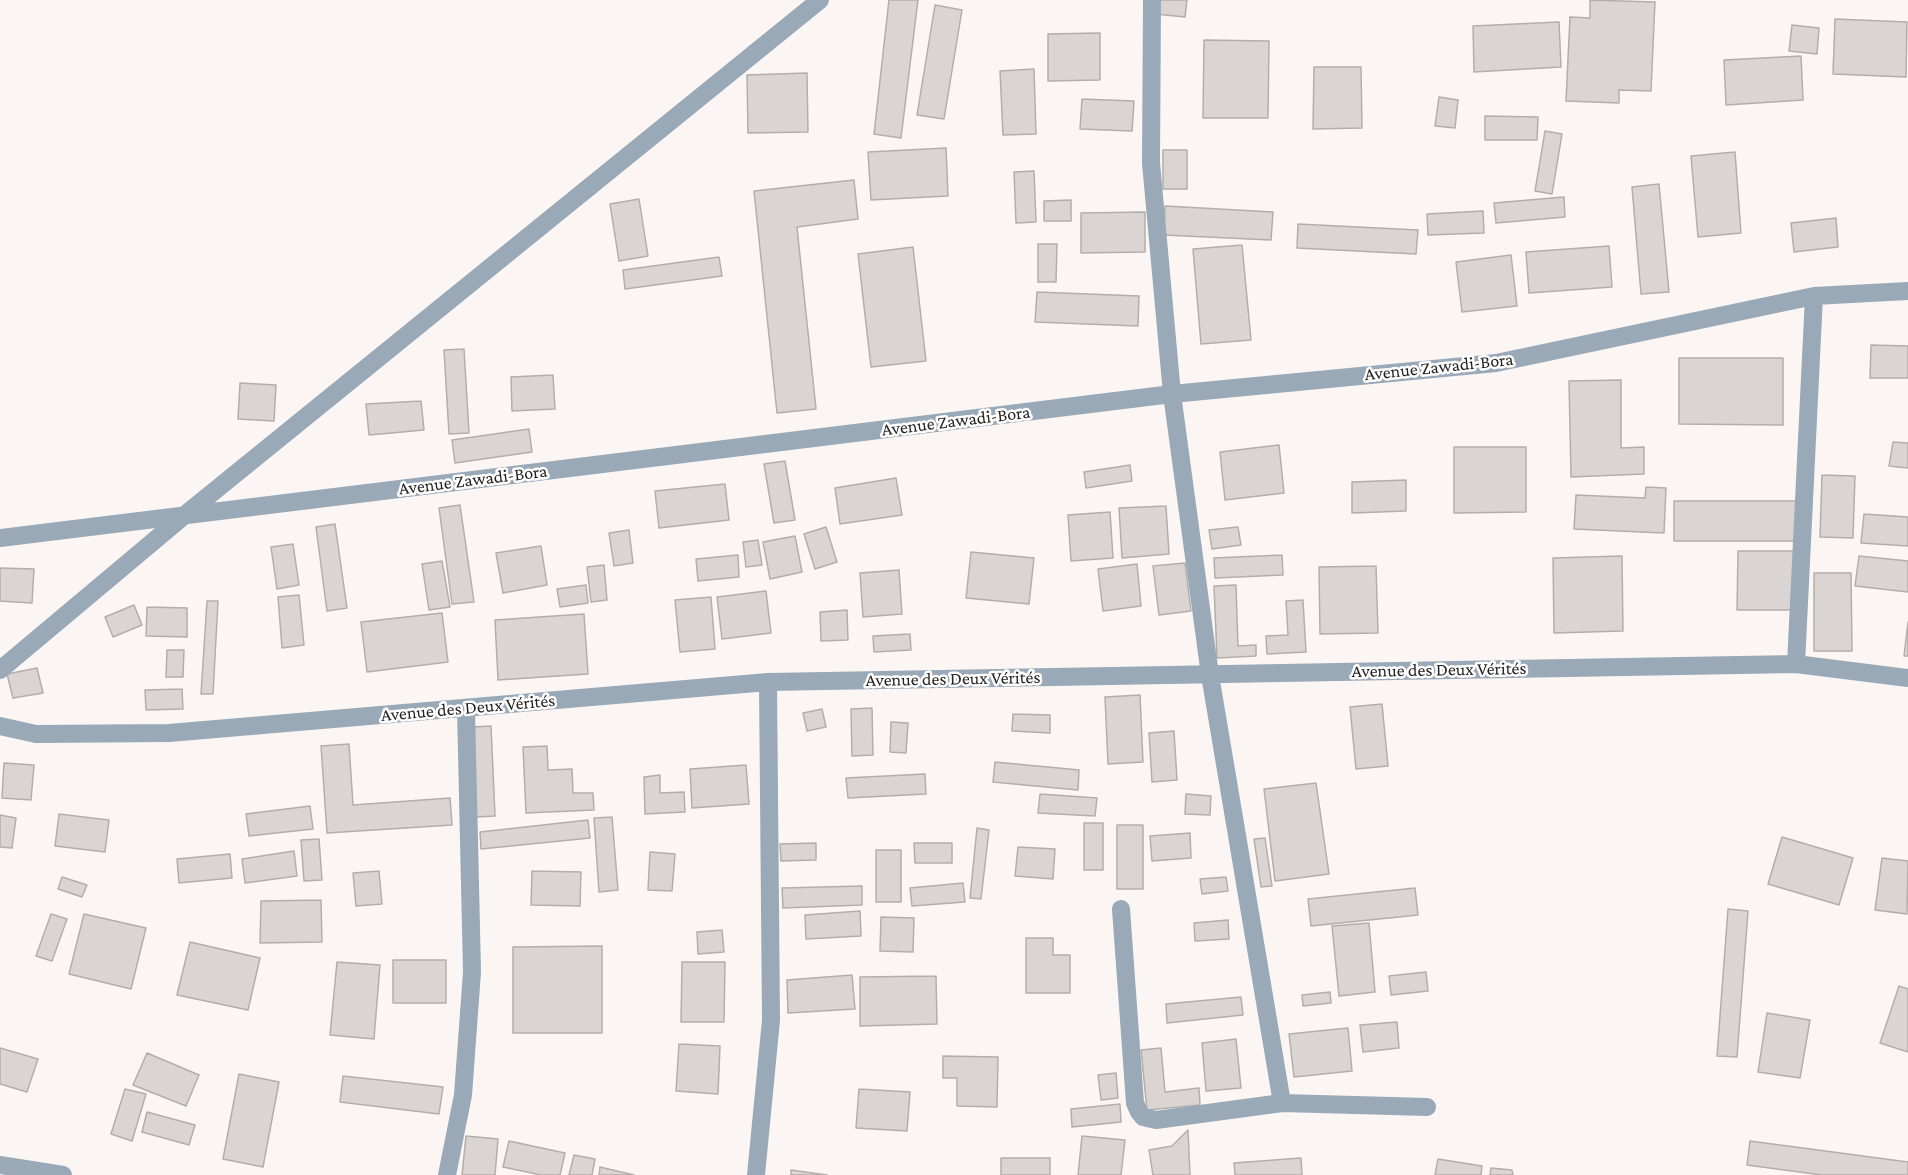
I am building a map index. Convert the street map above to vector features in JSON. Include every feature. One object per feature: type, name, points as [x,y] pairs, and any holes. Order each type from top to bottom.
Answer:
[{"type":"street","points":[[0,670],[186,514],[820,0]]},
{"type":"street","points":[[1152,0],[1151,163],[1172,394],[1210,675],[1281,1103]]},
{"type":"street","name":"Avenue Zawadi-Bora","points":[[0,538],[1172,394],[1496,363],[1814,296],[1908,291]]},
{"type":"street","points":[[1796,664],[1814,296]]},
{"type":"street","name":"Avenue des Deux Vérités","points":[[0,726],[36,734],[169,733],[768,682],[1796,664],[1908,678]]},
{"type":"street","points":[[756,1175],[771,1020],[768,682]]},
{"type":"street","points":[[447,1175],[463,1095],[472,972],[466,709]]},
{"type":"street","points":[[1121,909],[1135,1103],[1143,1118],[1156,1120],[1281,1103],[1427,1107]]},
{"type":"street","points":[[0,1165],[63,1175]]},
{"type":"building","points":[[889,0],[918,0],[901,138],[874,134]]},
{"type":"building","points":[[1157,0],[1187,0],[1185,17],[1155,14]]},
{"type":"building","points":[[1590,0],[1655,2],[1651,91],[1619,90],[1619,103],[1566,101],[1570,17],[1590,18]]},
{"type":"building","points":[[935,5],[962,10],[944,119],[917,115]]},
{"type":"building","points":[[1835,19],[1907,22],[1906,77],[1833,74]]},
{"type":"building","points":[[1559,22],[1561,67],[1474,72],[1473,26]]},
{"type":"building","points":[[1792,25],[1819,28],[1817,54],[1789,51]]},
{"type":"building","points":[[1100,33],[1100,80],[1048,81],[1048,34]]},
{"type":"building","points":[[1204,40],[1269,41],[1268,118],[1203,118]]},
{"type":"building","points":[[1801,56],[1803,100],[1726,105],[1724,60]]},
{"type":"building","points":[[1314,67],[1361,67],[1362,128],[1313,129]]},
{"type":"building","points":[[1034,69],[1036,134],[1003,135],[1000,71]]},
{"type":"building","points":[[807,73],[808,132],[748,133],[747,75]]},
{"type":"building","points":[[1439,97],[1458,100],[1455,128],[1435,126]]},
{"type":"building","points":[[1082,99],[1134,101],[1132,131],[1080,129]]},
{"type":"building","points":[[1485,116],[1538,117],[1537,140],[1485,140]]},
{"type":"building","points":[[1545,131],[1562,134],[1552,194],[1535,191]]},
{"type":"building","points":[[946,148],[948,196],[871,200],[868,152]]},
{"type":"building","points":[[1163,150],[1187,150],[1187,189],[1163,189]]},
{"type":"building","points":[[1735,152],[1741,233],[1698,237],[1691,156]]},
{"type":"building","points":[[1034,171],[1036,222],[1016,223],[1014,172]]},
{"type":"building","points":[[854,180],[858,219],[797,227],[816,409],[777,413],[754,191]]},
{"type":"building","points":[[1659,184],[1669,292],[1641,294],[1632,187]]},
{"type":"building","points":[[1564,197],[1565,217],[1496,223],[1494,203]]},
{"type":"building","points":[[639,199],[648,256],[619,261],[610,204]]},
{"type":"building","points":[[1071,200],[1071,221],[1044,221],[1044,201]]},
{"type":"building","points":[[1165,206],[1273,212],[1271,240],[1164,235]]},
{"type":"building","points":[[1483,211],[1484,233],[1428,235],[1427,214]]},
{"type":"building","points":[[1145,212],[1145,252],[1081,253],[1081,213]]},
{"type":"building","points":[[1836,218],[1838,247],[1794,252],[1791,223]]},
{"type":"building","points":[[1298,224],[1418,230],[1416,254],[1297,248]]},
{"type":"building","points":[[1038,244],[1057,244],[1056,282],[1038,282]]},
{"type":"building","points":[[1242,245],[1251,340],[1201,344],[1193,249]]},
{"type":"building","points":[[1609,246],[1612,287],[1529,293],[1526,252]]},
{"type":"building","points":[[913,247],[926,361],[871,367],[858,254]]},
{"type":"building","points":[[1511,255],[1517,306],[1462,312],[1456,262]]},
{"type":"building","points":[[719,257],[722,276],[625,289],[623,270]]},
{"type":"building","points":[[1037,292],[1139,296],[1138,326],[1035,322]]},
{"type":"building","points":[[1871,345],[1908,346],[1908,378],[1870,378]]},
{"type":"building","points":[[464,349],[469,433],[449,434],[444,350]]},
{"type":"building","points":[[1679,358],[1783,358],[1783,425],[1679,424]]},
{"type":"building","points":[[553,375],[555,409],[512,411],[511,377]]},
{"type":"building","points":[[1621,380],[1621,448],[1644,447],[1644,474],[1571,477],[1569,381]]},
{"type":"building","points":[[240,383],[276,385],[274,421],[238,419]]},
{"type":"building","points":[[421,401],[424,430],[369,435],[366,404]]},
{"type":"building","points":[[529,429],[532,452],[455,463],[452,440]]},
{"type":"building","points":[[1893,442],[1908,443],[1908,468],[1889,466]]},
{"type":"building","points":[[1279,445],[1284,493],[1225,500],[1220,452]]},
{"type":"building","points":[[1454,447],[1526,447],[1526,512],[1454,513]]},
{"type":"building","points":[[785,461],[795,520],[774,523],[764,464]]},
{"type":"building","points":[[1130,465],[1132,481],[1086,488],[1084,472]]},
{"type":"building","points":[[1822,475],[1855,476],[1853,538],[1820,537]]},
{"type":"building","points":[[896,478],[902,515],[840,524],[835,488]]},
{"type":"building","points":[[1406,480],[1406,511],[1352,513],[1352,482]]},
{"type":"building","points":[[725,484],[729,520],[659,528],[655,491]]},
{"type":"building","points":[[1646,487],[1666,488],[1664,533],[1574,529],[1576,495],[1645,498]]},
{"type":"building","points":[[1674,501],[1796,501],[1796,541],[1674,541]]},
{"type":"building","points":[[460,505],[474,602],[452,604],[439,508]]},
{"type":"building","points":[[1166,506],[1169,554],[1122,558],[1119,508]]},
{"type":"building","points":[[1110,512],[1113,558],[1071,561],[1068,515]]},
{"type":"building","points":[[1864,514],[1908,517],[1908,546],[1861,543]]},
{"type":"building","points":[[335,524],[347,608],[327,611],[316,527]]},
{"type":"building","points":[[826,527],[837,562],[815,569],[804,534]]},
{"type":"building","points":[[1238,527],[1241,545],[1212,549],[1209,530]]},
{"type":"building","points":[[629,530],[633,563],[614,566],[609,533]]},
{"type":"building","points":[[795,536],[802,572],[770,579],[763,542]]},
{"type":"building","points":[[758,540],[762,565],[746,567],[743,542]]},
{"type":"building","points":[[293,544],[299,585],[277,589],[271,547]]},
{"type":"building","points":[[541,546],[547,585],[503,593],[496,553]]},
{"type":"building","points":[[1738,551],[1794,551],[1793,610],[1737,610]]},
{"type":"building","points":[[971,552],[1034,558],[1029,604],[966,598]]},
{"type":"building","points":[[738,555],[739,577],[698,581],[696,559]]},
{"type":"building","points":[[1282,555],[1283,575],[1215,578],[1214,558]]},
{"type":"building","points":[[1622,556],[1623,631],[1554,633],[1553,558]]},
{"type":"building","points":[[1859,556],[1908,561],[1908,592],[1855,586]]},
{"type":"building","points":[[442,561],[450,607],[429,610],[422,564]]},
{"type":"building","points":[[1185,563],[1191,611],[1159,615],[1153,566]]},
{"type":"building","points":[[1137,564],[1141,606],[1103,611],[1098,569]]},
{"type":"building","points":[[604,565],[607,600],[591,602],[587,567]]},
{"type":"building","points":[[1376,566],[1378,633],[1320,634],[1319,567]]},
{"type":"building","points":[[0,568],[34,569],[32,603],[0,601]]},
{"type":"building","points":[[899,570],[902,614],[863,617],[860,573]]},
{"type":"building","points":[[1814,573],[1851,573],[1852,651],[1814,651]]},
{"type":"building","points":[[586,585],[588,603],[560,607],[557,589]]},
{"type":"building","points":[[1236,585],[1238,646],[1256,645],[1256,656],[1217,658],[1214,586]]},
{"type":"building","points":[[766,591],[771,633],[722,639],[717,597]]},
{"type":"building","points":[[299,595],[304,645],[282,648],[278,597]]},
{"type":"building","points":[[711,597],[715,649],[680,652],[675,600]]},
{"type":"building","points":[[1303,600],[1306,652],[1267,654],[1266,636],[1288,635],[1286,601]]},
{"type":"building","points":[[207,601],[218,601],[213,694],[201,694]]},
{"type":"building","points":[[134,605],[142,625],[113,637],[105,617]]},
{"type":"building","points":[[147,607],[187,608],[187,637],[146,636]]},
{"type":"building","points":[[847,610],[848,640],[821,641],[820,612]]},
{"type":"building","points":[[442,613],[448,662],[367,672],[361,622]]},
{"type":"building","points":[[584,614],[588,674],[498,680],[495,620]]},
{"type":"building","points":[[1908,622],[1908,656],[1904,656]]},
{"type":"building","points":[[910,634],[911,650],[874,652],[873,636]]},
{"type":"building","points":[[167,650],[184,650],[183,677],[166,677]]},
{"type":"building","points":[[37,668],[43,693],[13,698],[7,674]]},
{"type":"building","points":[[182,689],[183,709],[146,710],[145,690]]},
{"type":"building","points":[[1140,695],[1143,762],[1108,764],[1105,697]]},
{"type":"building","points":[[1382,704],[1388,766],[1356,769],[1350,707]]},
{"type":"building","points":[[872,708],[873,755],[852,756],[851,709]]},
{"type":"building","points":[[822,709],[826,727],[807,731],[803,713]]},
{"type":"building","points":[[1013,714],[1050,715],[1050,733],[1012,731]]},
{"type":"building","points":[[891,722],[908,723],[906,753],[890,752]]},
{"type":"building","points":[[491,726],[495,816],[476,817],[472,727]]},
{"type":"building","points":[[1174,731],[1177,780],[1152,782],[1149,733]]},
{"type":"building","points":[[349,744],[353,805],[450,798],[452,825],[327,833],[321,746]]},
{"type":"building","points":[[547,746],[548,770],[572,769],[573,793],[593,793],[594,810],[526,813],[523,747]]},
{"type":"building","points":[[995,762],[1079,770],[1078,790],[993,782]]},
{"type":"building","points":[[4,763],[34,765],[31,800],[2,798]]},
{"type":"building","points":[[746,765],[749,804],[692,808],[690,769]]},
{"type":"building","points":[[925,774],[926,794],[848,798],[846,778]]},
{"type":"building","points":[[660,775],[660,793],[684,792],[685,812],[645,814],[644,777]]},
{"type":"building","points":[[1316,783],[1329,874],[1275,881],[1264,789]]},
{"type":"building","points":[[1040,794],[1097,798],[1095,816],[1038,813]]},
{"type":"building","points":[[1186,794],[1211,796],[1210,815],[1185,814]]},
{"type":"building","points":[[310,806],[313,829],[249,836],[246,814]]},
{"type":"building","points":[[59,814],[109,820],[105,852],[55,846]]},
{"type":"building","points":[[0,815],[16,818],[12,848],[0,847]]},
{"type":"building","points":[[612,817],[618,890],[599,892],[594,818]]},
{"type":"building","points":[[588,820],[590,838],[481,849],[480,832]]},
{"type":"building","points":[[1084,823],[1103,823],[1103,870],[1084,870]]},
{"type":"building","points":[[1117,825],[1143,825],[1143,889],[1117,889]]},
{"type":"building","points":[[977,828],[989,830],[981,899],[970,898]]},
{"type":"building","points":[[1190,833],[1191,858],[1152,861],[1150,836]]},
{"type":"building","points":[[1782,837],[1853,858],[1839,905],[1768,884]]},
{"type":"building","points":[[1265,838],[1272,886],[1261,887],[1254,839]]},
{"type":"building","points":[[319,839],[322,880],[304,881],[301,840]]},
{"type":"building","points":[[816,843],[816,860],[781,861],[780,844]]},
{"type":"building","points":[[914,843],[952,843],[952,863],[915,863]]},
{"type":"building","points":[[1018,847],[1055,849],[1053,879],[1015,876]]},
{"type":"building","points":[[876,850],[901,850],[901,902],[876,902]]},
{"type":"building","points":[[294,851],[297,876],[245,883],[242,859]]},
{"type":"building","points":[[650,852],[675,854],[672,891],[648,890]]},
{"type":"building","points":[[230,854],[232,878],[179,883],[177,859]]},
{"type":"building","points":[[1882,858],[1908,861],[1907,914],[1875,910]]},
{"type":"building","points":[[379,871],[382,904],[356,906],[353,873]]},
{"type":"building","points":[[532,871],[581,872],[580,906],[531,905]]},
{"type":"building","points":[[62,877],[87,885],[82,897],[58,889]]},
{"type":"building","points":[[1226,877],[1228,891],[1202,894],[1200,879]]},
{"type":"building","points":[[963,883],[965,902],[912,906],[910,888]]},
{"type":"building","points":[[862,886],[862,905],[783,908],[782,888]]},
{"type":"building","points":[[1415,888],[1418,915],[1311,926],[1308,899]]},
{"type":"building","points":[[321,900],[322,942],[260,943],[261,901]]},
{"type":"building","points":[[1728,909],[1748,911],[1737,1057],[1717,1056]]},
{"type":"building","points":[[860,911],[861,936],[806,939],[805,915]]},
{"type":"building","points":[[51,914],[67,919],[52,961],[36,956]]},
{"type":"building","points":[[84,914],[146,928],[131,989],[69,974]]},
{"type":"building","points":[[881,917],[914,918],[913,952],[880,951]]},
{"type":"building","points":[[1228,920],[1229,939],[1195,941],[1194,923]]},
{"type":"building","points":[[1369,923],[1375,992],[1339,996],[1332,926]]},
{"type":"building","points":[[722,930],[724,952],[698,954],[697,932]]},
{"type":"building","points":[[1026,938],[1053,938],[1053,955],[1070,955],[1070,993],[1026,993]]},
{"type":"building","points":[[190,942],[260,958],[248,1010],[177,995]]},
{"type":"building","points":[[602,946],[602,1033],[513,1033],[513,947]]},
{"type":"building","points":[[393,960],[446,960],[446,1003],[393,1003]]},
{"type":"building","points":[[337,962],[380,965],[374,1039],[330,1035]]},
{"type":"building","points":[[682,962],[725,962],[724,1022],[681,1022]]},
{"type":"building","points":[[1426,972],[1428,991],[1391,995],[1389,976]]},
{"type":"building","points":[[852,975],[855,1009],[788,1013],[787,980]]},
{"type":"building","points":[[936,976],[937,1024],[860,1026],[860,977]]},
{"type":"building","points":[[1899,986],[1908,989],[1908,1052],[1880,1043]]},
{"type":"building","points":[[1330,992],[1331,1003],[1303,1006],[1302,995]]},
{"type":"building","points":[[1241,997],[1243,1015],[1167,1023],[1166,1004]]},
{"type":"building","points":[[1767,1013],[1810,1020],[1800,1078],[1758,1072]]},
{"type":"building","points":[[1397,1022],[1399,1048],[1363,1052],[1360,1025]]},
{"type":"building","points":[[1348,1028],[1352,1071],[1294,1077],[1289,1034]]},
{"type":"building","points":[[1236,1039],[1241,1088],[1206,1091],[1202,1043]]},
{"type":"building","points":[[679,1044],[720,1046],[718,1094],[676,1091]]},
{"type":"building","points":[[0,1048],[38,1059],[27,1092],[0,1084]]},
{"type":"building","points":[[1161,1048],[1165,1092],[1199,1088],[1200,1105],[1147,1110],[1141,1050]]},
{"type":"building","points":[[147,1053],[199,1075],[186,1106],[133,1085]]},
{"type":"building","points":[[943,1056],[998,1057],[997,1107],[957,1106],[957,1078],[943,1078]]},
{"type":"building","points":[[1116,1073],[1118,1098],[1101,1100],[1098,1075]]},
{"type":"building","points":[[239,1074],[279,1082],[263,1167],[223,1159]]},
{"type":"building","points":[[343,1076],[443,1087],[439,1114],[340,1102]]},
{"type":"building","points":[[125,1089],[146,1094],[132,1141],[111,1134]]},
{"type":"building","points":[[859,1089],[910,1092],[907,1131],[856,1128]]},
{"type":"building","points":[[1120,1104],[1121,1122],[1072,1127],[1071,1109]]},
{"type":"building","points":[[147,1112],[195,1125],[189,1145],[142,1132]]},
{"type":"building","points":[[1188,1130],[1190,1175],[1153,1175],[1149,1150],[1172,1146]]},
{"type":"building","points":[[466,1136],[498,1139],[495,1175],[462,1175]]},
{"type":"building","points":[[1082,1136],[1125,1140],[1121,1175],[1078,1175]]},
{"type":"building","points":[[509,1141],[565,1153],[560,1175],[541,1175],[503,1167]]},
{"type":"building","points":[[1750,1141],[1908,1162],[1908,1175],[1822,1175],[1747,1165]]},
{"type":"building","points":[[574,1155],[595,1159],[592,1175],[569,1175]]},
{"type":"building","points":[[1001,1158],[1050,1158],[1050,1175],[1001,1175]]},
{"type":"building","points":[[1301,1158],[1302,1175],[1235,1175],[1234,1163]]},
{"type":"building","points":[[1438,1159],[1482,1166],[1481,1175],[1435,1175]]},
{"type":"building","points":[[600,1167],[634,1175],[599,1175]]},
{"type":"building","points":[[1491,1168],[1512,1170],[1513,1175],[1490,1175]]},
{"type":"building","points":[[791,1170],[827,1175],[791,1175]]}]
